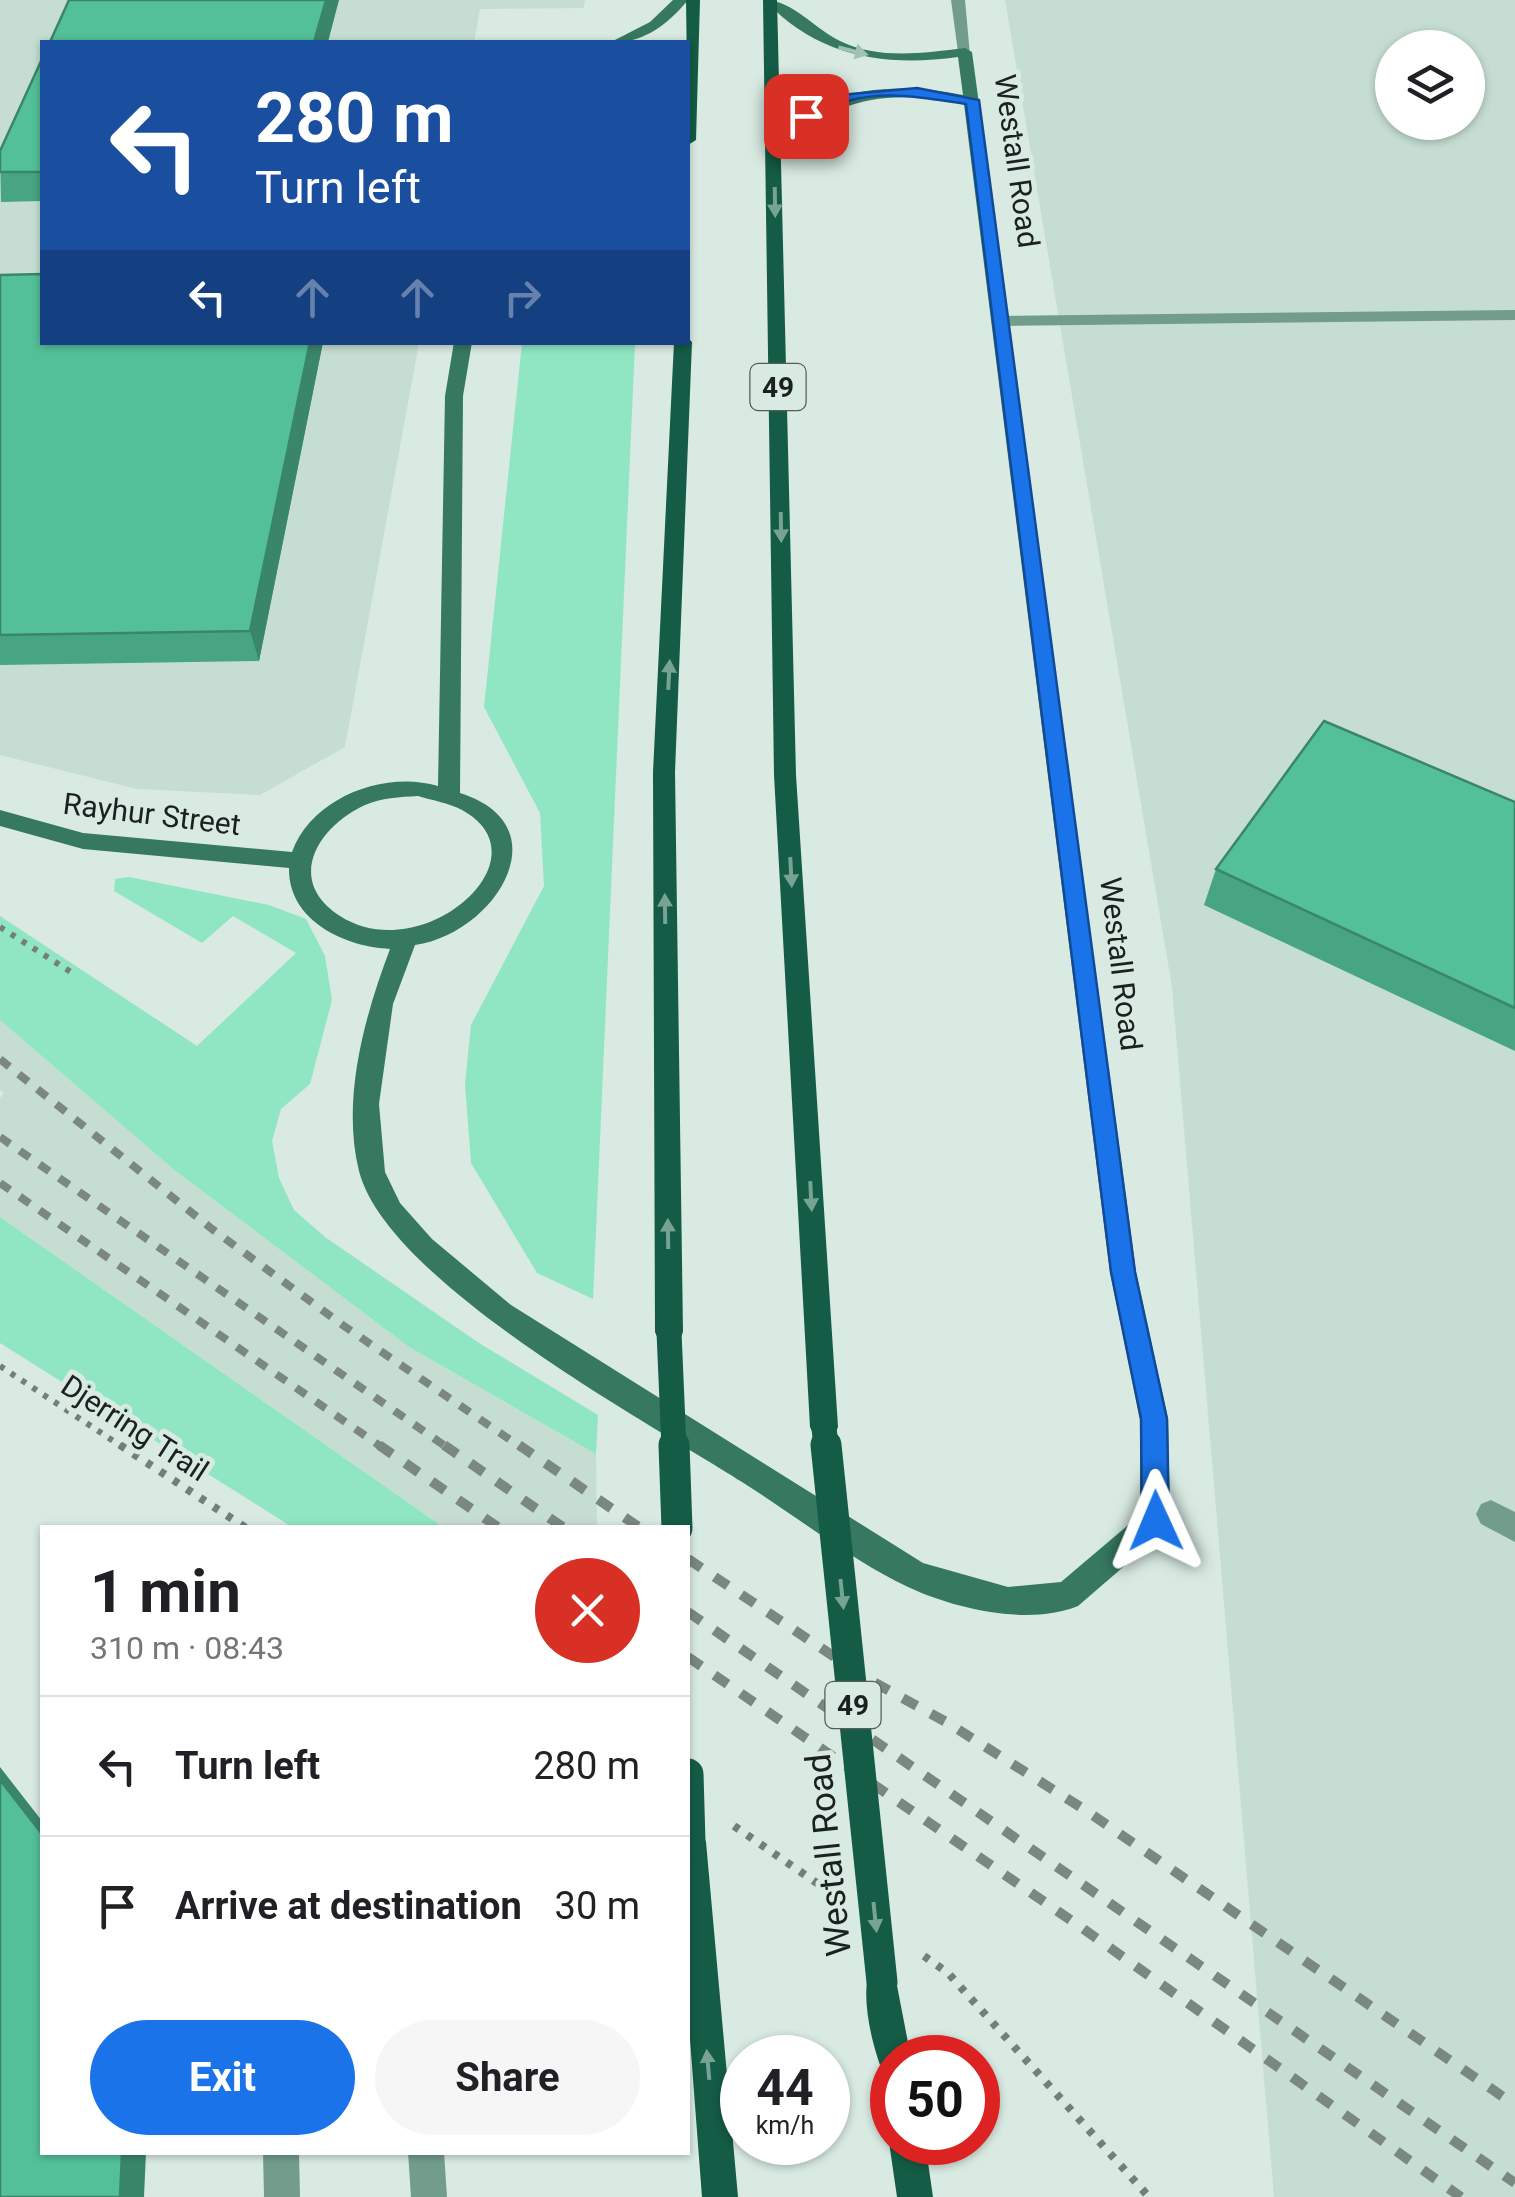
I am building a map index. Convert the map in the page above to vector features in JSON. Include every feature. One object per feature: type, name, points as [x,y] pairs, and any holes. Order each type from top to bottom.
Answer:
[{"type":"main road","points":[[622,40],[655,25],[681,0]]},
{"type":"main road","points":[[690,84],[693,0]]},
{"type":"main road","points":[[771,0],[818,39],[858,54],[918,58],[965,52]]},
{"type":"main road","name":"Westall Road","points":[[771,0],[785,774],[824,1427],[890,2035]]},
{"type":"main road","name":"Westall Road","points":[[406,939],[381,1004],[366,1104],[372,1172],[391,1210],[423,1247],[501,1314],[916,1576],[1008,1602],[1068,1596],[1156,1521],[1154,1419],[1123,1272],[965,52]]},
{"type":"main road","points":[[774,142],[824,106],[860,94],[917,92],[972,100]]},
{"type":"main road","points":[[449,793],[454,396],[463,345]]},
{"type":"main road","points":[[677,1525],[669,1332],[664,772],[683,345]]},
{"type":"main road","points":[[418,788],[449,793],[475,805],[493,823],[503,844],[502,869],[491,892],[470,914],[442,929],[406,939],[363,936],[324,920],[308,904],[299,883],[299,861],[309,837],[329,816],[355,800],[386,790],[418,788]]},
{"type":"main road","name":"Rayhur Street","points":[[0,818],[82,841],[299,861]]},
{"type":"main road","points":[[690,1842],[720,2197]]},
{"type":"main road","points":[[910,2165],[915,2197]]},
{"type":"street","points":[[958,0],[965,52]]},
{"type":"street","points":[[1000,321],[1515,316]]},
{"type":"street","points":[[282,2155],[282,2197]]},
{"type":"street","points":[[426,2155],[428,2197]]},
{"type":"path","points":[[0,927],[74,974]]},
{"type":"path","name":"Djerring Trail","points":[[0,1366],[241,1525]]},
{"type":"shaded area","points":[[0,0],[585,0],[584,8],[480,9],[474,40],[40,40],[40,345],[419,345],[345,747],[260,795],[137,789],[0,755]]},
{"type":"shaded area","points":[[1005,0],[1515,0],[1515,2197],[1274,2197],[1172,987]]},
{"type":"shaded area","points":[[0,1020],[173,1169],[409,1347],[596,1454],[597,1525],[440,1525],[0,1217],[0,1098],[4,1093],[0,1090]]},
{"type":"green space","points":[[522,345],[635,345],[593,1299],[537,1273],[471,1163],[465,1084],[471,1025],[544,886],[540,813],[484,707]]},
{"type":"green space","points":[[129,877],[269,905],[306,919],[325,956],[332,1000],[310,1084],[281,1109],[272,1141],[279,1178],[294,1210],[325,1237],[479,1343],[598,1415],[596,1454],[409,1347],[173,1169],[0,1020],[0,916],[197,1046],[296,953],[233,916],[202,943],[114,891],[115,879]]},
{"type":"green space","points":[[0,1217],[440,1525],[289,1525],[0,1343]]},
{"type":"building","points":[[69,0],[326,0],[315,40],[51,40]]},
{"type":"building","points":[[40,63],[40,172],[0,172],[0,151]]},
{"type":"building","points":[[40,274],[40,345],[309,345],[250,631],[0,635],[0,275]]},
{"type":"building","points":[[1324,721],[1515,802],[1515,1008],[1216,869]]},
{"type":"building","points":[[0,1780],[40,1831],[40,2155],[122,2155],[120,2197],[0,2197]]},
{"type":"railway","points":[[0,1059],[212,1229],[344,1326],[522,1448]]},
{"type":"railway","points":[[0,1137],[448,1448]]},
{"type":"railway","points":[[0,1183],[383,1448]]},
{"type":"railway","points":[[379,1445],[495,1525]]},
{"type":"railway","points":[[444,1445],[560,1525]]},
{"type":"railway","points":[[519,1445],[636,1525]]},
{"type":"railway","points":[[690,1560],[866,1678],[948,1723],[1085,1810],[1515,2105]]},
{"type":"railway","points":[[690,1613],[1515,2183]]},
{"type":"railway","points":[[690,1658],[1075,1923],[1461,2197]]},
{"type":"route","points":[[806,116],[860,94],[917,92],[972,100],[1123,1272],[1154,1419],[1156,1521]]}]
